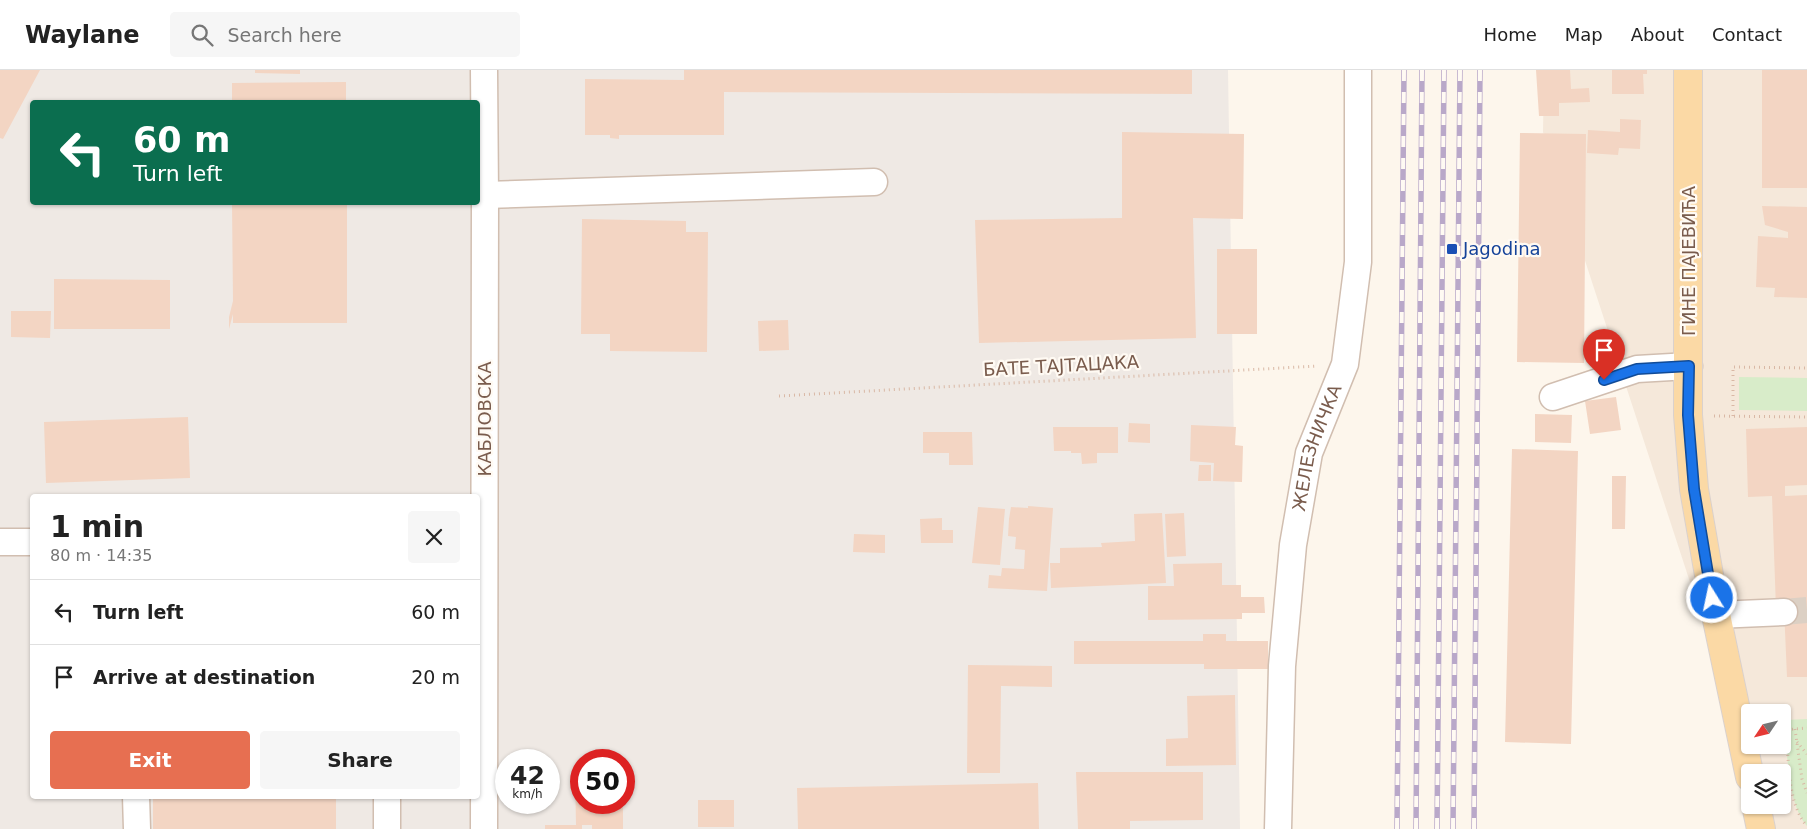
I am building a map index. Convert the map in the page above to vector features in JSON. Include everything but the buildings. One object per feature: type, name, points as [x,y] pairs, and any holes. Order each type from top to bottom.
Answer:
[{"type":"main road","name":"ГИНЕ ПАЈЕВИЋА","points":[[1688,70],[1688,415],[1694,489],[1716,615],[1747,764]]},
{"type":"main road","points":[[1758,814],[1761,829]]},
{"type":"street","name":"КАБЛОВСКА","points":[[484,70],[484,829]]},
{"type":"street","name":"ЖЕЛЕЗНИЧКА","points":[[1278,829],[1282,666],[1293,545],[1309,454],[1345,364],[1358,262],[1358,70]]},
{"type":"street","points":[[485,195],[874,182]]},
{"type":"street","points":[[1553,397],[1637,369],[1689,366]]},
{"type":"street","points":[[0,542],[30,542]]},
{"type":"street","points":[[1716,615],[1784,612]]},
{"type":"street","points":[[136,799],[137,829]]},
{"type":"street","points":[[387,799],[387,829]]},
{"type":"path","name":"БАТЕ ТАЈТАЦАКА","points":[[779,396],[1345,364]]},
{"type":"path","points":[[1733,416],[1733,367],[1807,368]]},
{"type":"path","points":[[1688,415],[1807,418]]},
{"type":"path","points":[[1791,729],[1807,728]]},
{"type":"path","points":[[1795,729],[1802,779],[1807,793]]},
{"type":"path","points":[[1797,741],[1807,754]]},
{"type":"path","points":[[1787,754],[1792,794],[1800,819],[1807,826]]},
{"type":"shaded area","points":[[21,70],[1228,70],[1240,829],[0,829],[0,124]]},
{"type":"shaded area","points":[[1544,70],[1807,70],[1807,829],[1770,829],[1766,814],[1791,814],[1791,764],[1749,764],[1746,754],[1791,754],[1791,704],[1741,704],[1741,738],[1543,132]]},
{"type":"green space","points":[[1739,377],[1807,378],[1807,411],[1739,410]]},
{"type":"green space","points":[[1807,719],[1807,826],[1795,804],[1791,786],[1791,764],[1788,764],[1787,754],[1791,754],[1791,720]]},
{"type":"tunnel","points":[[1784,612],[1807,610]]},
{"type":"railway","points":[[1397,829],[1404,70]]},
{"type":"railway","points":[[1416,829],[1422,70]]},
{"type":"railway","points":[[1437,829],[1444,70]]},
{"type":"railway","points":[[1453,829],[1460,70]]},
{"type":"railway","points":[[1474,829],[1480,70]]},
{"type":"place","name":"Jagodina","points":[[1452,249]]},
{"type":"route","points":[[1604,380],[1637,369],[1689,366],[1688,415],[1694,489],[1712,598]]}]
